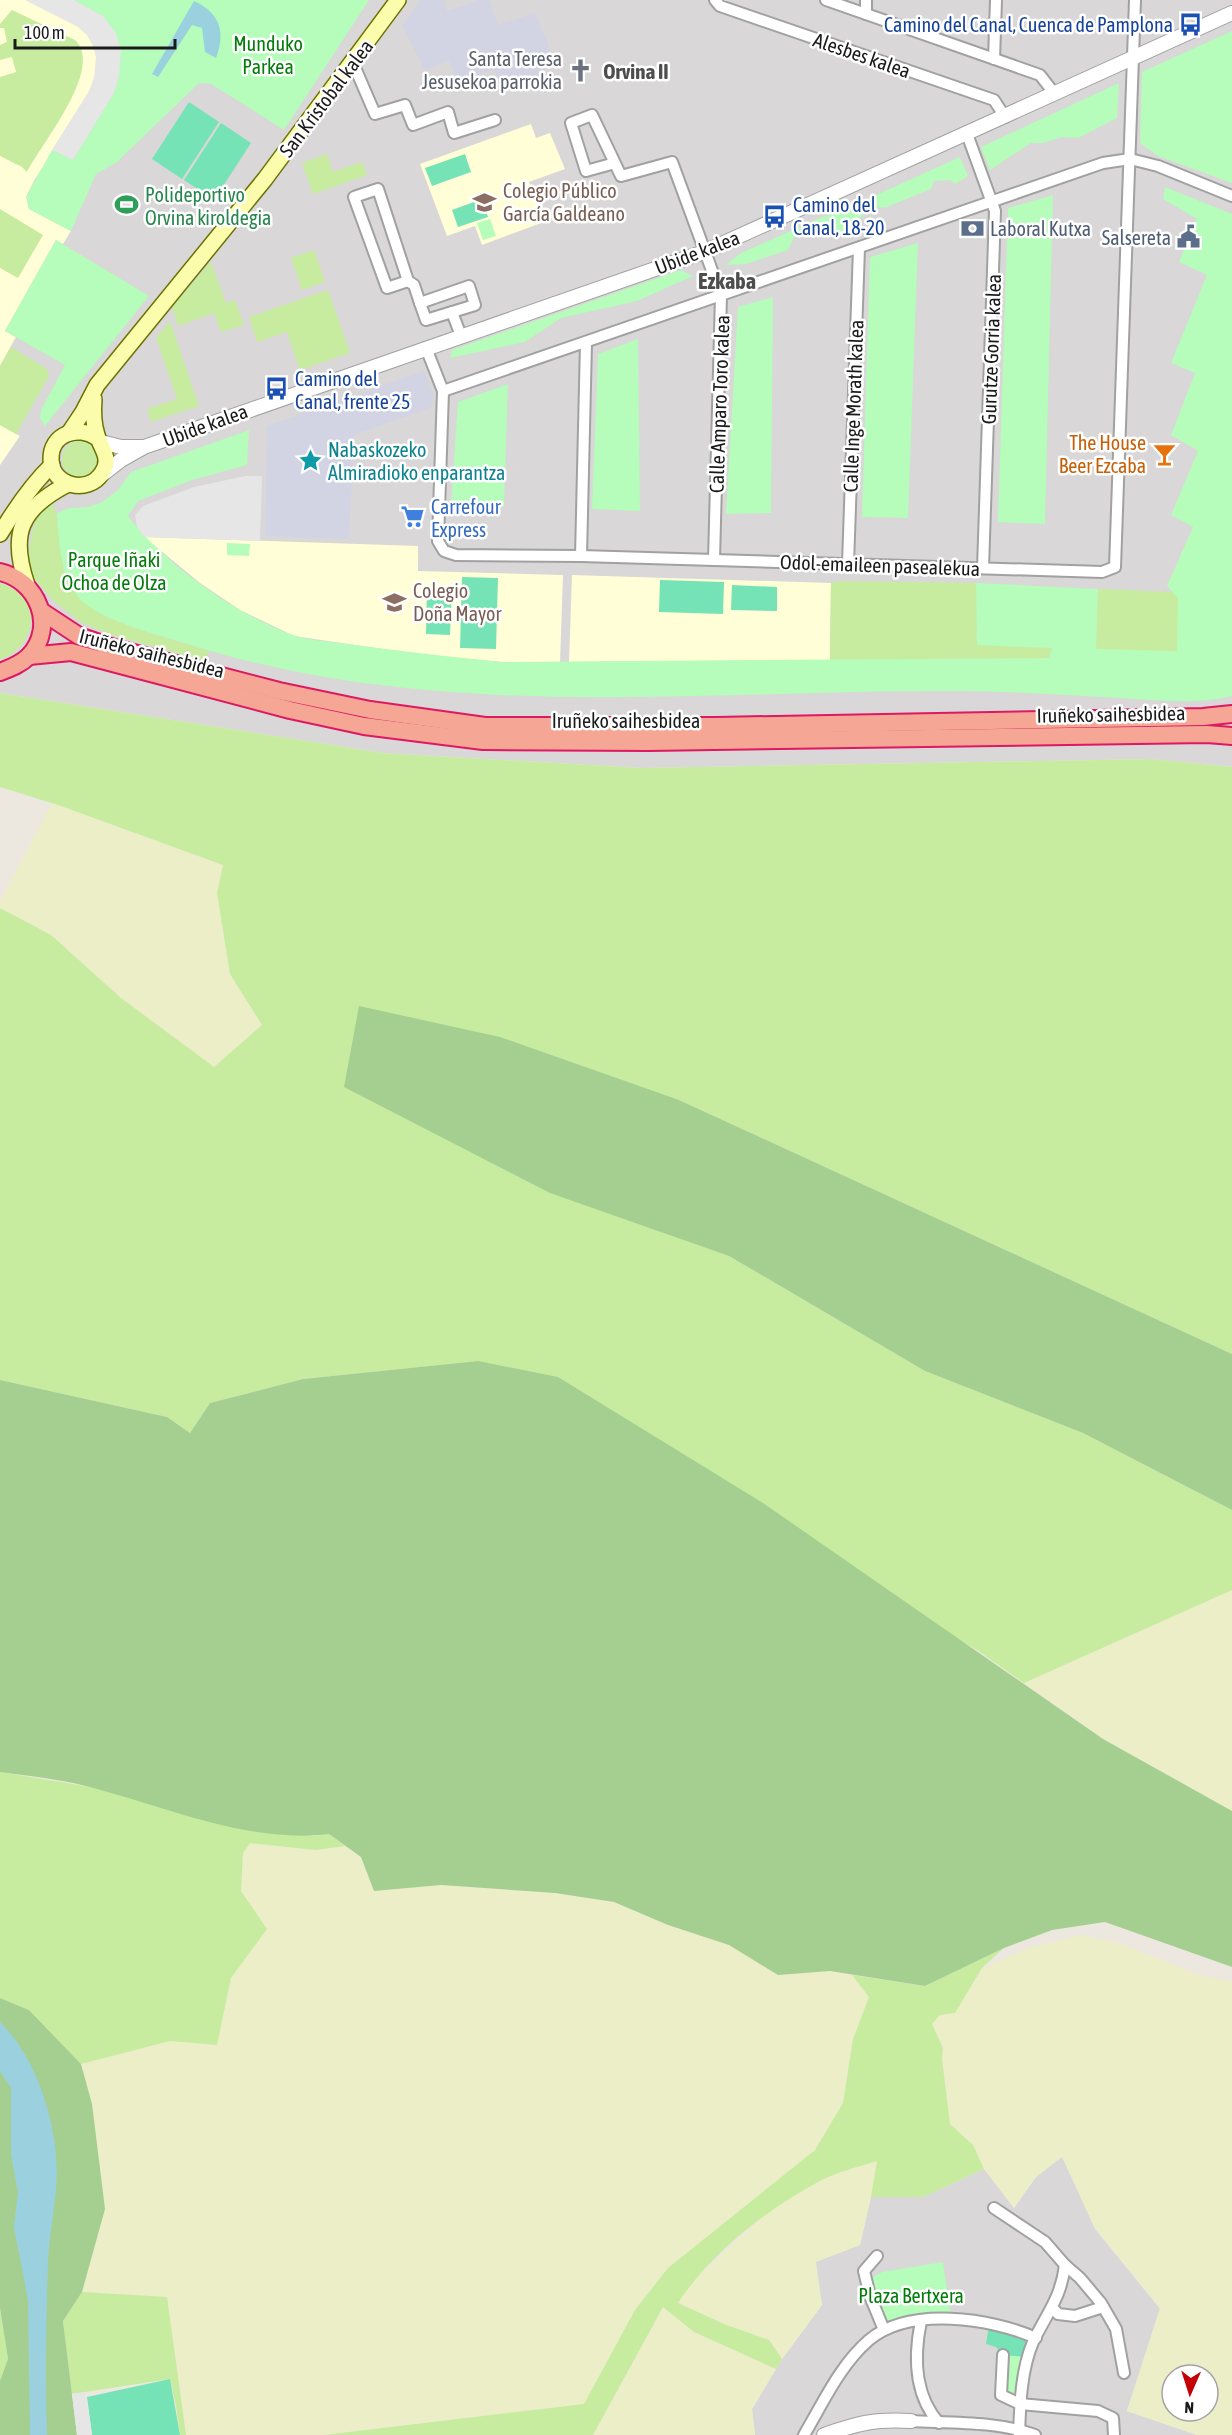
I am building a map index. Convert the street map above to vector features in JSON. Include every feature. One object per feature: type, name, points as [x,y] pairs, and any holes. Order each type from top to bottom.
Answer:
[{"type":"highway","points":[[0,572],[15,577],[27,585],[36,597],[41,611],[40,635],[29,656],[16,666],[0,672]]},
{"type":"highway","name":"Iruñeko saihesbidea","points":[[41,611],[79,636],[114,648],[279,692],[370,710],[484,726],[716,726],[1203,717],[1232,714]]},
{"type":"highway","name":"Iruñeko saihesbidea","points":[[29,656],[71,652],[291,710],[364,726],[483,741],[648,742],[1207,734],[1232,736]]},
{"type":"main road","name":"San Kristobal kalea","points":[[69,433],[94,390],[265,179],[398,0]]},
{"type":"main road","points":[[94,390],[92,416],[99,440],[105,449],[106,465],[98,478],[84,486],[68,484],[55,473],[52,465],[52,449],[62,436],[84,431],[99,440]]},
{"type":"main road","points":[[0,534],[15,509],[52,465]]},
{"type":"main road","points":[[27,585],[19,560],[21,528],[41,500],[68,484]]},
{"type":"street","name":"Alesbes kalea","points":[[715,0],[720,6],[994,100],[1005,117]]},
{"type":"street","name":"Alesbes kalea","points":[[826,0],[1040,75],[1054,93]]},
{"type":"street","points":[[866,0],[866,14]]},
{"type":"street","points":[[994,59],[996,0]]},
{"type":"street","points":[[1130,159],[1135,0]]},
{"type":"street","name":"Ubide kalea","points":[[98,478],[121,460],[144,447],[704,252],[1232,13]]},
{"type":"street","points":[[353,63],[375,114],[405,105],[413,125],[448,112],[454,133],[495,120]]},
{"type":"street","points":[[592,116],[615,163],[586,171],[571,123],[592,116]]},
{"type":"street","name":"Gurutze Gorria kalea","points":[[967,134],[993,201],[995,212],[983,568]]},
{"type":"street","points":[[443,391],[1102,163],[1130,159],[1158,166],[1232,196]]},
{"type":"street","name":"Odol-emaileen pasealekua","points":[[426,348],[443,391],[438,542],[444,550],[456,555],[580,556],[1102,572],[1115,567],[1130,159]]},
{"type":"street","name":"Calle Amparo Toro kalea","points":[[615,163],[621,176],[672,162],[721,295],[714,560]]},
{"type":"street","points":[[408,281],[387,288],[354,198],[378,189],[408,281],[414,285],[420,303],[426,320],[475,305],[469,286],[420,303]]},
{"type":"street","name":"Calle Inge Morath kalea","points":[[848,564],[859,248]]},
{"type":"street","points":[[452,312],[461,336]]},
{"type":"street","points":[[580,556],[586,343]]},
{"type":"street","name":"Ubide kalea","points":[[99,440],[121,447],[144,447]]},
{"type":"street","points":[[994,2208],[1045,2242],[1080,2278],[1103,2307],[1116,2329],[1124,2373]]},
{"type":"street","points":[[878,2256],[864,2271],[870,2296],[884,2330]]},
{"type":"street","points":[[1019,2432],[1020,2404],[1028,2357],[1062,2286],[1065,2265]]},
{"type":"street","points":[[1052,2307],[1058,2314],[1075,2316],[1103,2307]]},
{"type":"street","points":[[804,2435],[850,2359],[869,2340],[888,2328],[921,2320],[951,2317],[1017,2330],[1036,2338]]},
{"type":"street","points":[[921,2320],[917,2344],[920,2381],[924,2401],[939,2423]]},
{"type":"street","points":[[1003,2355],[1001,2395],[1020,2404],[1098,2411],[1113,2418],[1114,2435]]},
{"type":"street","points":[[824,2435],[859,2423],[880,2420],[939,2423],[1035,2435]]},
{"type":"shaded area","points":[[0,0],[1232,0],[1232,767],[1151,759],[641,768],[383,753],[0,693]]},
{"type":"shaded area","points":[[0,0],[74,0],[121,51],[35,179],[27,195],[29,209],[71,231],[63,244],[56,240],[5,331],[16,337],[0,366]]},
{"type":"shaded area","points":[[25,0],[74,0],[103,16],[116,33],[121,51],[119,76],[114,93],[73,160],[52,150],[89,91],[94,78],[96,57],[93,46],[87,35],[78,27]]},
{"type":"shaded area","points":[[421,0],[444,0],[447,11],[479,0],[489,0],[498,25],[535,13],[548,44],[549,59],[535,78],[501,90],[494,69],[458,82],[449,61],[425,70],[402,26]]},
{"type":"shaded area","name":"Colegio Público García Galdeano","points":[[531,124],[536,138],[550,133],[565,169],[529,182],[544,222],[482,245],[475,226],[447,236],[420,164]]},
{"type":"shaded area","name":"Nabaskozeko Almiradioko enparantza","points":[[424,371],[434,396],[432,407],[354,435],[349,539],[265,536],[267,426]]},
{"type":"shaded area","points":[[0,425],[20,436],[0,465]]},
{"type":"shaded area","points":[[245,476],[262,476],[260,541],[144,537],[137,527],[135,515],[143,506],[194,487]]},
{"type":"shaded area","name":"Colegio Doña Mayor","points":[[144,537],[418,546],[418,571],[563,575],[560,663],[502,662],[416,654],[294,636],[240,610],[200,583]]},
{"type":"shaded area","points":[[572,575],[831,583],[830,660],[569,662]]},
{"type":"shaded area","points":[[52,803],[223,865],[217,893],[230,974],[262,1025],[214,1067],[121,998],[51,935],[0,908],[0,902]]},
{"type":"shaded area","points":[[1232,1590],[1232,1811],[1103,1739],[1024,1683]]},
{"type":"shaded area","points":[[250,1843],[316,1850],[345,1846],[361,1857],[374,1891],[441,1885],[555,1893],[614,1902],[668,1925],[729,1945],[778,1975],[830,1971],[852,1975],[869,1997],[853,2039],[843,2103],[815,2150],[668,2268],[635,2310],[585,2404],[324,2435],[186,2435],[167,2297],[82,2292],[105,2209],[92,2104],[81,2064],[170,2041],[217,2045],[231,1978],[267,1929],[241,1891],[243,1853]]},
{"type":"shaded area","points":[[1082,1935],[1121,1944],[1202,1976],[1232,1981],[1232,2435],[1197,2435],[1162,2423],[1220,2423],[1220,2363],[1160,2363],[1160,2422],[1127,2411],[1160,2308],[1095,2228],[1062,2157],[1036,2177],[1014,2208],[984,2169],[973,2145],[950,2124],[942,2059],[943,2048],[932,2024],[940,2015],[955,2012],[983,1968],[1032,1947]]},
{"type":"shaded area","points":[[1062,2156],[1095,2229],[1160,2309],[1127,2411],[1197,2435],[755,2435],[752,2409],[782,2359],[822,2305],[815,2262],[860,2245],[871,2197],[923,2197],[984,2169],[1014,2208],[1036,2177]]},
{"type":"shaded area","points":[[877,2160],[860,2245],[816,2262],[822,2305],[782,2359],[769,2340],[721,2323],[678,2303],[690,2284],[770,2210],[822,2179]]},
{"type":"shaded area","points":[[665,2304],[694,2332],[776,2369],[752,2409],[755,2435],[593,2435]]},
{"type":"shaded area","points":[[86,2392],[92,2435],[77,2435],[72,2394]]},
{"type":"green space","name":"Munduko Parkea","points":[[74,0],[369,0],[284,130],[211,84],[199,83],[117,162],[96,174],[71,231],[29,209],[26,197],[52,150],[73,160],[114,93],[119,76],[103,16]]},
{"type":"green space","points":[[12,10],[75,40],[82,53],[82,68],[77,87],[68,106],[27,172],[0,156],[0,77],[16,72],[12,57],[0,60],[0,45],[7,42],[4,28],[0,28],[0,24]]},
{"type":"green space","points":[[1232,31],[1232,183],[1158,156],[1140,143],[1142,72]]},
{"type":"green space","points":[[1119,83],[1117,118],[1078,138],[1062,137],[1043,143],[1031,143],[990,170],[981,147]]},
{"type":"green space","points":[[189,102],[219,122],[182,179],[152,159]]},
{"type":"green space","points":[[221,123],[251,143],[214,200],[184,180]]},
{"type":"green space","points":[[327,154],[333,172],[362,162],[367,175],[313,194],[302,163]]},
{"type":"green space","points":[[465,154],[471,172],[432,186],[425,168]]},
{"type":"green space","points":[[960,157],[968,176],[955,184],[950,180],[934,181],[931,189],[887,207],[872,208],[843,231],[794,237],[788,250],[746,264],[726,265],[741,253]]},
{"type":"green space","name":"Parque Iñaki Ochoa de Olza","points":[[1165,187],[1232,214],[1232,696],[1219,699],[1176,701],[967,691],[578,697],[481,694],[384,686],[288,670],[194,646],[140,629],[112,619],[88,606],[79,597],[66,576],[60,550],[57,513],[69,508],[88,507],[102,502],[118,490],[131,472],[249,430],[247,465],[192,480],[138,501],[128,516],[161,552],[203,586],[249,615],[300,637],[502,662],[1049,658],[1052,648],[977,645],[976,583],[1098,589],[1096,649],[1177,651],[1178,598],[1167,586],[1193,527],[1171,515],[1198,451],[1171,435],[1195,373],[1171,363],[1207,275],[1179,262],[1197,219],[1163,199]]},
{"type":"green space","points":[[1053,195],[1045,524],[998,522],[1008,208]]},
{"type":"green space","points":[[482,199],[488,217],[458,227],[452,210]]},
{"type":"green space","points":[[0,209],[43,235],[18,278],[0,268]]},
{"type":"green space","points":[[490,219],[496,236],[483,240],[477,223]]},
{"type":"green space","points":[[56,240],[149,296],[45,426],[40,418],[41,410],[65,365],[5,331]]},
{"type":"green space","points":[[918,243],[908,518],[862,517],[870,257]]},
{"type":"green space","points":[[314,250],[325,282],[302,290],[291,258]]},
{"type":"green space","points":[[211,262],[226,303],[235,300],[244,325],[221,332],[214,313],[178,326],[172,307]]},
{"type":"green space","points":[[681,270],[693,276],[637,301],[561,318],[525,342],[450,358],[452,350]]},
{"type":"green space","points":[[328,290],[350,353],[300,370],[287,332],[257,342],[249,317]]},
{"type":"green space","points":[[773,297],[771,513],[726,514],[738,307]]},
{"type":"green space","points":[[170,321],[199,406],[151,422],[147,409],[177,399],[156,338]]},
{"type":"green space","points":[[638,339],[640,511],[592,509],[598,354]]},
{"type":"green space","points":[[11,347],[47,369],[49,376],[16,434],[0,425],[0,366]]},
{"type":"green space","points":[[508,384],[504,506],[451,505],[458,402]]},
{"type":"green space","points":[[80,441],[93,446],[98,459],[93,472],[80,477],[67,472],[62,459],[67,446]]},
{"type":"green space","points":[[51,501],[58,523],[66,572],[81,600],[112,619],[209,651],[206,661],[115,636],[82,623],[54,601],[30,574],[29,549],[35,521]]},
{"type":"green space","points":[[227,543],[250,544],[249,556],[227,555]]},
{"type":"green space","points":[[462,577],[498,578],[496,649],[460,648]]},
{"type":"green space","points":[[660,580],[724,582],[723,614],[659,612]]},
{"type":"green space","points":[[839,581],[976,583],[977,645],[1053,648],[1049,658],[830,660],[831,583]]},
{"type":"green space","points":[[0,583],[14,589],[24,598],[31,620],[29,632],[23,643],[13,653],[0,660]]},
{"type":"green space","points":[[732,585],[777,587],[777,611],[731,610]]},
{"type":"green space","points":[[427,588],[452,589],[450,635],[426,634]]},
{"type":"green space","points":[[1098,589],[1172,592],[1178,597],[1178,651],[1096,650]]},
{"type":"green space","points":[[0,693],[383,753],[641,768],[1151,759],[1232,767],[1232,1354],[679,1100],[550,1192],[729,1256],[925,1371],[1083,1433],[1232,1510],[1232,1590],[1024,1683],[977,1650],[478,1361],[303,1379],[210,1403],[190,1433],[167,1417],[0,1380],[0,908],[51,935],[121,998],[214,1067],[262,1025],[230,974],[217,893],[223,865],[61,806],[0,787]]},
{"type":"green space","points":[[359,1006],[500,1037],[679,1100],[1232,1354],[1232,1510],[1083,1433],[925,1371],[729,1256],[550,1193],[344,1087]]},
{"type":"green space","points":[[478,1361],[558,1377],[763,1503],[1103,1739],[1232,1811],[1232,1967],[1105,1922],[1052,1930],[1004,1948],[925,1986],[830,1971],[778,1975],[729,1945],[668,1925],[614,1902],[555,1893],[441,1885],[374,1891],[361,1857],[329,1834],[299,1836],[268,1834],[206,1821],[86,1786],[0,1772],[0,1380],[167,1417],[190,1433],[210,1403],[303,1379]]},
{"type":"green space","points":[[0,1772],[85,1786],[313,1836],[329,1834],[345,1846],[316,1850],[250,1843],[243,1853],[241,1891],[267,1929],[231,1978],[217,2045],[170,2041],[81,2064],[29,2010],[0,1998]]},
{"type":"green space","points":[[1004,1948],[982,1968],[955,2013],[940,2015],[932,2024],[943,2048],[942,2059],[950,2124],[973,2145],[984,2169],[923,2197],[871,2197],[877,2161],[827,2178],[780,2205],[742,2234],[706,2267],[678,2303],[724,2324],[769,2340],[782,2359],[776,2369],[694,2332],[663,2307],[593,2435],[324,2435],[584,2404],[635,2310],[668,2268],[815,2150],[843,2103],[853,2039],[869,1997],[852,1975],[925,1986]]},
{"type":"green space","points":[[0,1998],[29,2010],[81,2064],[92,2104],[105,2209],[82,2292],[63,2321],[77,2435],[0,2435],[0,2381],[8,2359],[0,2308]]},
{"type":"green space","name":"Plaza Bertxera","points":[[943,2262],[951,2317],[888,2328],[871,2278],[882,2272]]},
{"type":"green space","points":[[82,2292],[167,2297],[186,2435],[180,2435],[170,2379],[72,2394],[63,2321]]},
{"type":"green space","points":[[0,2308],[8,2359],[0,2381]]},
{"type":"green space","points":[[989,2325],[1036,2338],[1028,2357],[1003,2355],[996,2347],[986,2344]]},
{"type":"green space","points":[[1003,2355],[1028,2357],[1020,2404],[1001,2395]]},
{"type":"green space","points":[[170,2379],[180,2435],[92,2435],[87,2397]]},
{"type":"water","points":[[194,1],[210,11],[219,24],[220,40],[216,58],[205,52],[202,28],[192,25],[158,77],[152,74]]},
{"type":"water","points":[[0,2022],[14,2038],[37,2078],[45,2100],[55,2146],[56,2189],[47,2284],[47,2435],[30,2435],[28,2300],[14,2227],[18,2192],[11,2154],[11,2088],[0,2071]]},
{"type":"place","name":"Camino del Canal, Cuenca de Pamplona","points":[[1191,24]]},
{"type":"place","name":"Santa Teresa Jesusekoa parrokia","points":[[580,70]]},
{"type":"place","name":"Colegio Público García Galdeano","points":[[485,202]]},
{"type":"place","name":"Polideportivo Orvina kiroldegia","points":[[127,205]]},
{"type":"place","name":"Camino del Canal, 18-20","points":[[775,216]]},
{"type":"place","name":"Laboral Kutxa","points":[[972,228]]},
{"type":"place","name":"Salsereta","points":[[1189,237]]},
{"type":"place","name":"Camino del Canal, frente 25","points":[[277,389]]},
{"type":"place","name":"The House Beer Ezcaba","points":[[1164,454]]},
{"type":"place","name":"Nabaskozeko Almiradioko enparantza","points":[[310,461]]},
{"type":"place","name":"Carrefour Express","points":[[413,517]]},
{"type":"place","name":"Colegio Doña Mayor","points":[[395,602]]},
{"type":"district","name":"Orvina II","points":[[636,71]]},
{"type":"district","name":"Ezkaba","points":[[727,281]]}]
